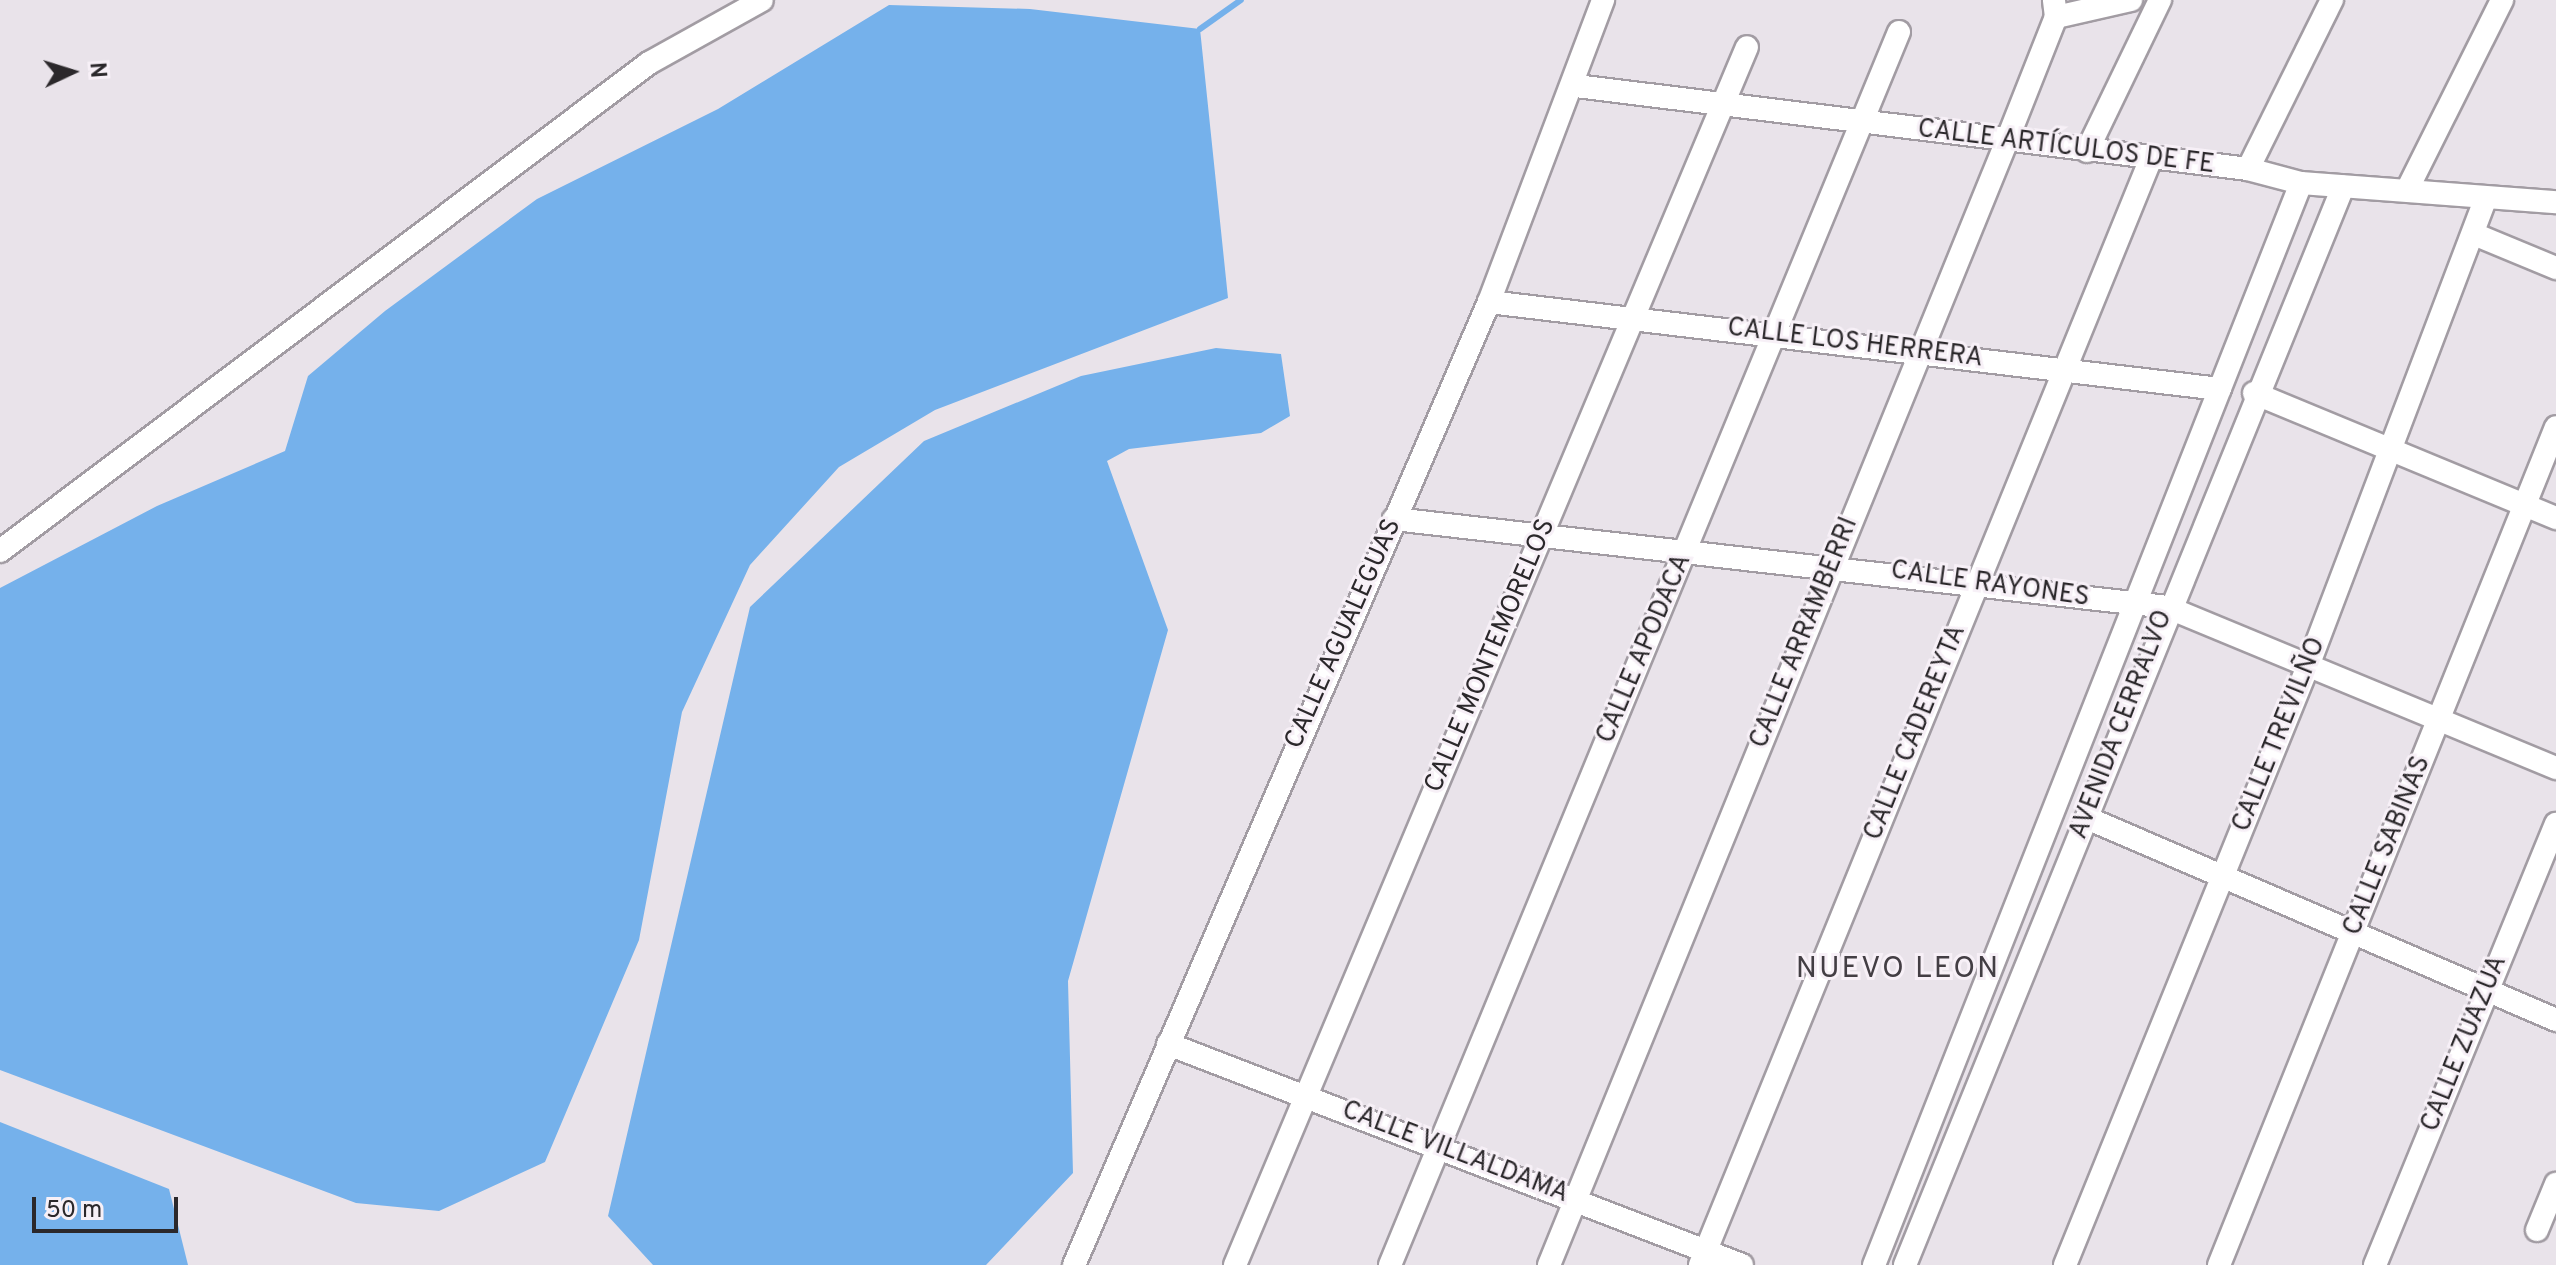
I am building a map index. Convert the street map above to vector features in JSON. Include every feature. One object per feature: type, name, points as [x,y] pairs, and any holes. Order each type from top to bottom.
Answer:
[{"type":"street","points":[[0,551],[649,63],[762,0]]},
{"type":"street","name":"CALLE AGUALEGUAS","points":[[1074,1265],[1489,302],[1576,86],[1603,0]]},
{"type":"street","points":[[2055,9],[2131,0]]},
{"type":"street","points":[[2087,151],[2160,0]]},
{"type":"street","points":[[2248,169],[2332,0]]},
{"type":"street","points":[[2408,188],[2502,0]]},
{"type":"street","name":"CALLE ARRAMBERRI","points":[[1549,1265],[2006,143],[2055,9]]},
{"type":"street","name":"CALLE APODACA","points":[[1390,1265],[1774,334],[1865,122],[1899,32]]},
{"type":"street","name":"CALLE MONTEMORELOS","points":[[1235,1265],[1747,47]]},
{"type":"street","name":"CALLE ARTÍCULOS DE FE","points":[[1576,86],[1725,101],[2006,143],[2248,169],[2301,183],[2408,188],[2484,202],[2556,202]]},
{"type":"street","name":"CALLE CADEREYTA","points":[[1703,1258],[2151,158]]},
{"type":"street","name":"AVENIDA CERRALVO","points":[[1874,1265],[2301,183]]},
{"type":"street","name":"AVENIDA CERRALVO","points":[[1905,1265],[2087,818],[2167,607],[2254,393],[2343,187]]},
{"type":"street","name":"CALLE TREVILÑO","points":[[2065,1265],[2308,666],[2484,202]]},
{"type":"street","points":[[2474,234],[2556,268]]},
{"type":"street","name":"CALLE LOS HERRERA","points":[[1489,302],[2220,389]]},
{"type":"street","points":[[2254,393],[2556,518]]},
{"type":"street","name":"CALLE SABINAS","points":[[2219,1265],[2556,427]]},
{"type":"street","name":"CALLE RAYONES","points":[[1394,519],[1545,531],[1834,563],[2135,606],[2167,607],[2556,768]]},
{"type":"street","points":[[2087,818],[2221,881],[2556,1020]]},
{"type":"street","name":"CALLE ZUAZUA","points":[[2375,1265],[2556,824]]},
{"type":"street","name":"CALLE VILLALDAMA","points":[[1168,1044],[1575,1199],[1703,1258],[1742,1265]]},
{"type":"street","points":[[2537,1230],[2556,1184]]},
{"type":"water","points":[[889,5],[1030,9],[1200,29],[1228,298],[935,410],[839,467],[750,565],[682,712],[639,940],[545,1162],[439,1211],[356,1203],[0,1070],[0,588],[157,506],[285,451],[308,376],[385,311],[537,199],[718,109]]},
{"type":"water","points":[[1216,348],[1281,354],[1290,416],[1261,433],[1129,449],[1107,461],[1168,630],[1068,981],[1073,1173],[986,1265],[653,1265],[608,1216],[750,607],[924,441],[1081,376]]},
{"type":"water","points":[[0,1122],[169,1189],[188,1265],[0,1265]]},
{"type":"waterway","points":[[1200,29],[1241,0]]},
{"type":"district","name":"NUEVO LEON","points":[[1898,970]]}]
